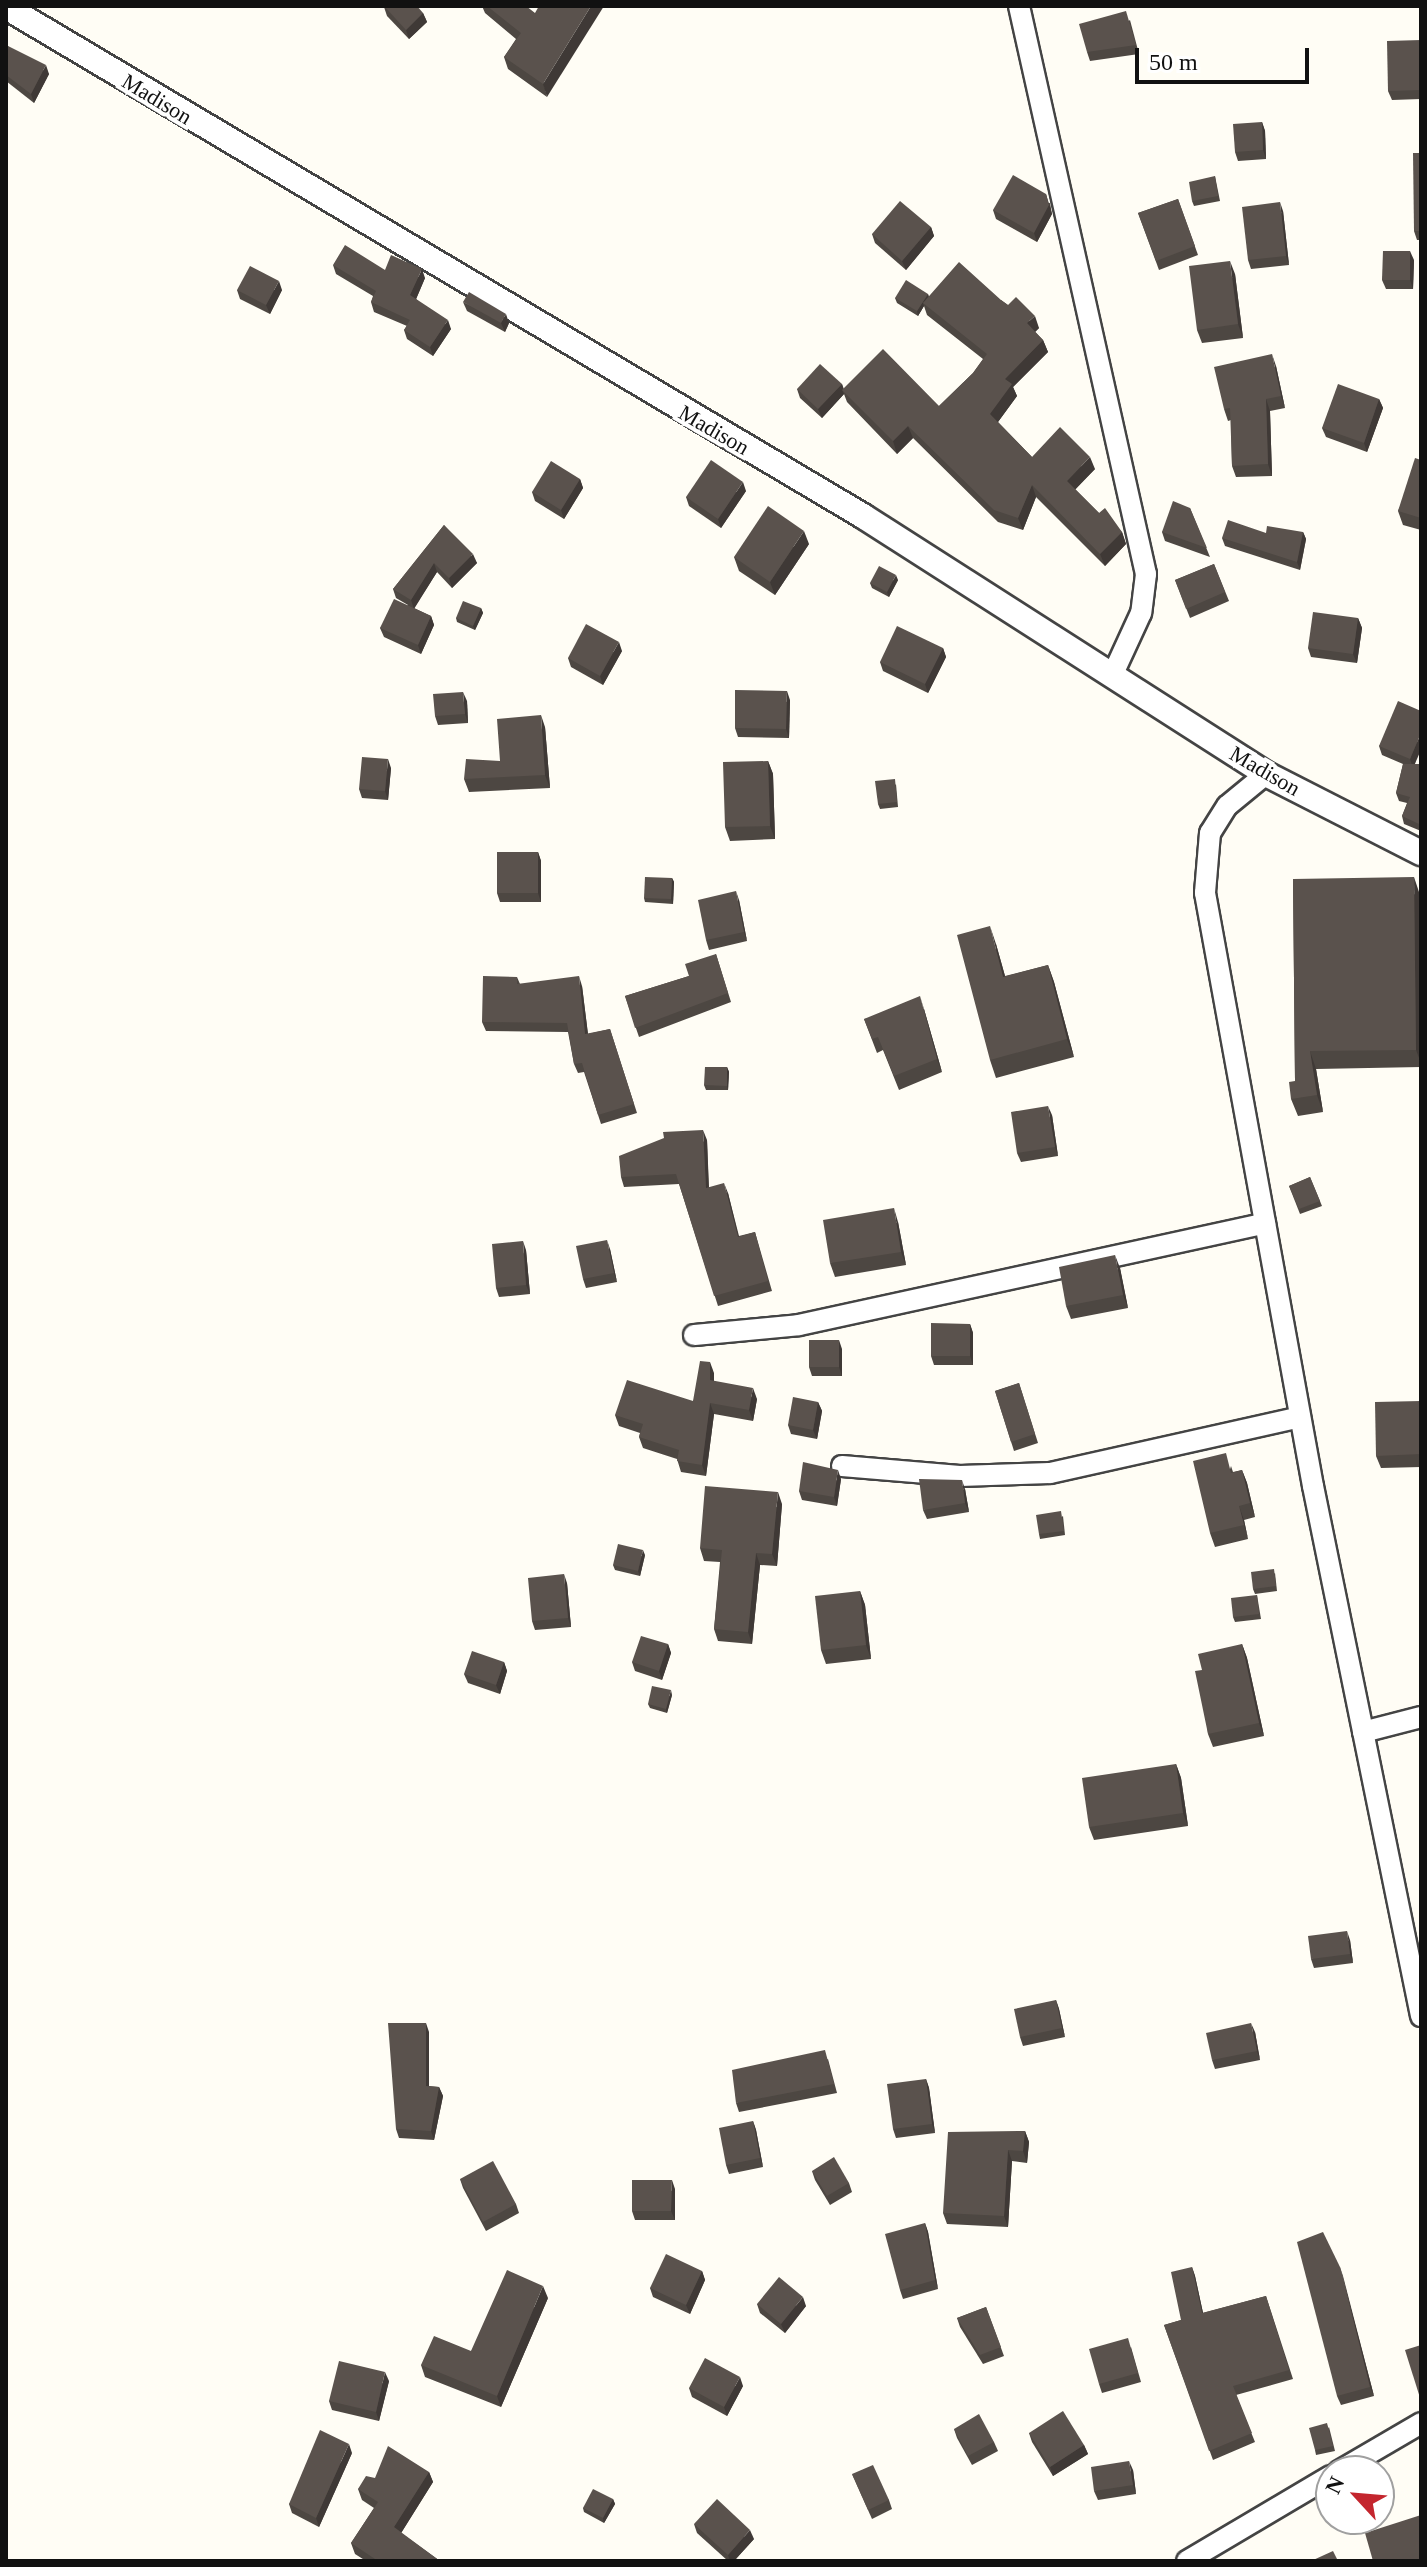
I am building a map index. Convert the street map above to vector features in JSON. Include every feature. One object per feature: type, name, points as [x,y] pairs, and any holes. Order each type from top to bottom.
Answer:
[{"type":"street","points":[[1019,6],[1146,574],[1141,613],[1112,676]]},
{"type":"street","name":"Madison","points":[[6,7],[863,516],[1266,774],[1421,853]]},
{"type":"street","points":[[1266,774],[1227,806],[1210,833],[1205,893],[1300,1417],[1421,2016]]},
{"type":"street","points":[[694,1335],[799,1325],[1265,1223]]},
{"type":"street","points":[[842,1466],[960,1476],[1050,1473],[1300,1417]]},
{"type":"street","points":[[1363,1732],[1421,1717]]},
{"type":"street","points":[[1366,2455],[1421,2423]]},
{"type":"street","points":[[1187,2561],[1315,2485]]},
{"type":"building","points":[[384,6],[417,6],[423,13],[406,30]]},
{"type":"building","points":[[487,6],[526,6],[535,13],[539,6],[591,6],[543,84],[504,57],[521,33]]},
{"type":"building","points":[[1126,11],[1136,45],[1087,52],[1079,24]]},
{"type":"building","points":[[1421,40],[1421,90],[1388,91],[1387,41]]},
{"type":"building","points":[[6,45],[46,65],[31,94],[6,75]]},
{"type":"building","points":[[1262,122],[1263,150],[1235,152],[1233,124]]},
{"type":"building","points":[[1413,153],[1421,153],[1421,231],[1414,231]]},
{"type":"building","points":[[1013,175],[1046,194],[1049,205],[1034,233],[993,210]]},
{"type":"building","points":[[1215,176],[1218,196],[1192,201],[1189,182]]},
{"type":"building","points":[[1178,199],[1195,246],[1156,261],[1138,213]]},
{"type":"building","points":[[900,201],[931,227],[902,261],[872,234]]},
{"type":"building","points":[[1280,202],[1286,256],[1248,260],[1242,207]]},
{"type":"building","points":[[345,245],[385,270],[391,255],[422,269],[410,295],[448,320],[430,347],[404,330],[410,320],[371,302],[376,291],[333,265]]},
{"type":"building","points":[[1383,251],[1410,251],[1410,280],[1382,280]]},
{"type":"building","points":[[1230,261],[1238,324],[1197,330],[1189,266]]},
{"type":"building","points":[[959,262],[1008,305],[1016,297],[1035,316],[1027,323],[1043,340],[1005,379],[1012,384],[990,414],[1032,457],[1060,427],[1090,457],[1067,481],[1099,513],[1105,508],[1122,532],[1100,554],[1032,485],[1018,518],[994,510],[908,426],[893,441],[842,390],[883,349],[939,406],[973,373],[987,354],[923,303]]},
{"type":"building","points":[[250,266],[279,281],[266,305],[237,290]]},
{"type":"building","points":[[906,280],[928,294],[917,311],[895,298]]},
{"type":"building","points":[[469,292],[506,314],[501,323],[463,302]]},
{"type":"building","points":[[1272,354],[1281,396],[1266,399],[1268,464],[1232,466],[1230,408],[1224,409],[1214,367]]},
{"type":"building","points":[[820,364],[842,384],[818,409],[797,389]]},
{"type":"building","points":[[1338,384],[1379,399],[1364,443],[1322,428]]},
{"type":"building","points":[[1415,458],[1421,460],[1421,518],[1398,511]]},
{"type":"building","points":[[711,460],[743,482],[718,519],[686,497]]},
{"type":"building","points":[[551,461],[580,479],[561,510],[532,492]]},
{"type":"building","points":[[1173,501],[1190,508],[1207,548],[1162,532]]},
{"type":"building","points":[[768,506],[804,531],[770,582],[734,557]]},
{"type":"building","points":[[1228,520],[1266,533],[1267,526],[1303,532],[1297,562],[1222,538]]},
{"type":"building","points":[[444,525],[473,554],[449,578],[434,563],[411,600],[393,589]]},
{"type":"building","points":[[1214,564],[1225,592],[1186,609],[1175,580]]},
{"type":"building","points":[[879,566],[896,575],[887,592],[870,583]]},
{"type":"building","points":[[394,599],[431,616],[418,645],[380,628]]},
{"type":"building","points":[[463,601],[481,608],[473,626],[456,618]]},
{"type":"building","points":[[1313,612],[1358,618],[1353,654],[1308,648]]},
{"type":"building","points":[[586,624],[619,642],[600,676],[568,658]]},
{"type":"building","points":[[897,626],[943,648],[925,684],[880,662]]},
{"type":"building","points":[[735,690],[787,691],[786,729],[735,728]]},
{"type":"building","points":[[463,692],[465,714],[435,716],[433,694]]},
{"type":"building","points":[[1398,701],[1421,711],[1421,733],[1410,759],[1379,746]]},
{"type":"building","points":[[541,715],[545,775],[464,779],[466,759],[500,761],[497,719]]},
{"type":"building","points":[[362,757],[388,759],[385,791],[359,789]]},
{"type":"building","points":[[768,761],[770,826],[725,827],[723,762]]},
{"type":"building","points":[[1403,764],[1421,764],[1419,824],[1402,816],[1410,797],[1396,793]]},
{"type":"building","points":[[895,779],[897,802],[878,804],[875,781]]},
{"type":"building","points":[[497,852],[538,852],[538,893],[497,893]]},
{"type":"building","points":[[645,877],[672,878],[671,899],[644,898]]},
{"type":"building","points":[[1414,877],[1416,1050],[1310,1051],[1317,1095],[1291,1099],[1289,1082],[1295,1081],[1293,879]]},
{"type":"building","points":[[736,891],[744,932],[706,940],[698,900]]},
{"type":"building","points":[[990,926],[1003,977],[1048,965],[1067,1039],[990,1060],[957,935]]},
{"type":"building","points":[[716,954],[728,993],[635,1028],[625,996],[689,976],[685,964]]},
{"type":"building","points":[[483,976],[517,977],[517,984],[579,976],[585,1034],[610,1029],[634,1104],[598,1115],[582,1063],[574,1064],[567,1023],[482,1022]]},
{"type":"building","points":[[920,996],[937,1059],[894,1076],[878,1037],[872,1039],[864,1019]]},
{"type":"building","points":[[705,1067],[727,1067],[727,1086],[704,1085]]},
{"type":"building","points":[[1048,1106],[1055,1147],[1017,1153],[1011,1112]]},
{"type":"building","points":[[703,1130],[706,1188],[724,1183],[738,1237],[755,1232],[768,1281],[714,1296],[676,1174],[621,1177],[619,1156],[664,1138],[663,1132]]},
{"type":"building","points":[[1310,1177],[1320,1201],[1299,1209],[1289,1186]]},
{"type":"building","points":[[894,1208],[901,1252],[830,1263],[823,1220]]},
{"type":"building","points":[[607,1240],[614,1273],[583,1279],[576,1246]]},
{"type":"building","points":[[523,1241],[526,1285],[496,1288],[492,1244]]},
{"type":"building","points":[[1115,1255],[1123,1295],[1066,1306],[1059,1267]]},
{"type":"building","points":[[931,1323],[970,1324],[970,1356],[931,1356]]},
{"type":"building","points":[[809,1340],[839,1340],[839,1367],[809,1367]]},
{"type":"building","points":[[700,1361],[710,1362],[710,1380],[753,1388],[749,1410],[710,1403],[702,1465],[677,1461],[679,1450],[639,1437],[643,1424],[615,1415],[627,1380],[693,1401]]},
{"type":"building","points":[[1019,1383],[1035,1434],[1011,1442],[995,1391]]},
{"type":"building","points":[[793,1397],[818,1402],[813,1430],[788,1425]]},
{"type":"building","points":[[1421,1401],[1421,1454],[1376,1456],[1375,1402]]},
{"type":"building","points":[[1226,1453],[1231,1473],[1242,1470],[1250,1503],[1239,1506],[1244,1525],[1210,1533],[1193,1461]]},
{"type":"building","points":[[803,1462],[838,1470],[834,1497],[799,1491]]},
{"type":"building","points":[[919,1479],[962,1480],[965,1503],[923,1510]]},
{"type":"building","points":[[705,1486],[778,1492],[772,1554],[756,1553],[748,1632],[714,1629],[722,1550],[700,1548]]},
{"type":"building","points":[[1061,1511],[1064,1531],[1039,1534],[1036,1515]]},
{"type":"building","points":[[618,1544],[643,1550],[638,1571],[613,1565]]},
{"type":"building","points":[[1274,1569],[1276,1586],[1253,1589],[1251,1572]]},
{"type":"building","points":[[564,1574],[568,1618],[532,1621],[528,1578]]},
{"type":"building","points":[[860,1591],[866,1645],[821,1650],[815,1596]]},
{"type":"building","points":[[1257,1595],[1259,1614],[1233,1617],[1231,1598]]},
{"type":"building","points":[[641,1636],[668,1644],[659,1671],[632,1662]]},
{"type":"building","points":[[1242,1644],[1259,1723],[1208,1734],[1195,1671],[1202,1670],[1198,1654]]},
{"type":"building","points":[[472,1651],[504,1662],[496,1685],[464,1674]]},
{"type":"building","points":[[652,1686],[671,1690],[666,1709],[648,1704]]},
{"type":"building","points":[[1176,1764],[1183,1813],[1089,1827],[1082,1778]]},
{"type":"building","points":[[1347,1931],[1350,1954],[1311,1959],[1308,1936]]},
{"type":"building","points":[[1056,2000],[1062,2028],[1020,2037],[1014,2009]]},
{"type":"building","points":[[388,2023],[426,2023],[426,2086],[439,2087],[431,2131],[396,2129]]},
{"type":"building","points":[[1251,2023],[1257,2051],[1212,2060],[1206,2033]]},
{"type":"building","points":[[825,2050],[834,2084],[736,2103],[732,2070]]},
{"type":"building","points":[[926,2079],[932,2124],[893,2129],[887,2084]]},
{"type":"building","points":[[753,2121],[760,2158],[726,2165],[719,2128]]},
{"type":"building","points":[[1025,2131],[1023,2151],[1008,2150],[1004,2216],[943,2213],[948,2132]]},
{"type":"building","points":[[834,2157],[849,2183],[827,2196],[812,2171]]},
{"type":"building","points":[[493,2161],[516,2204],[483,2222],[460,2179]]},
{"type":"building","points":[[632,2180],[672,2180],[671,2211],[632,2211]]},
{"type":"building","points":[[925,2223],[935,2280],[900,2290],[885,2234]]},
{"type":"building","points":[[1323,2232],[1340,2267],[1370,2387],[1337,2396],[1297,2242]]},
{"type":"building","points":[[666,2254],[702,2271],[686,2305],[650,2288]]},
{"type":"building","points":[[1192,2267],[1202,2313],[1266,2296],[1289,2370],[1233,2386],[1252,2433],[1209,2451],[1164,2325],[1181,2320],[1171,2272]]},
{"type":"building","points":[[507,2270],[543,2286],[497,2396],[421,2365],[434,2336],[471,2351]]},
{"type":"building","points":[[779,2277],[803,2297],[781,2324],[757,2304]]},
{"type":"building","points":[[986,2307],[1001,2347],[980,2355],[957,2318]]},
{"type":"building","points":[[1128,2338],[1138,2373],[1099,2384],[1089,2349]]},
{"type":"building","points":[[1421,2345],[1421,2401],[1405,2350]]},
{"type":"building","points":[[705,2358],[740,2377],[724,2407],[689,2388]]},
{"type":"building","points":[[339,2361],[385,2372],[376,2412],[329,2401]]},
{"type":"building","points":[[1063,2411],[1084,2445],[1050,2467],[1029,2433]]},
{"type":"building","points":[[979,2414],[994,2442],[968,2456],[954,2429]]},
{"type":"building","points":[[1327,2423],[1333,2446],[1315,2450],[1309,2428]]},
{"type":"building","points":[[320,2430],[349,2444],[316,2518],[289,2504]]},
{"type":"building","points":[[388,2446],[429,2472],[394,2527],[440,2561],[378,2561],[351,2543],[378,2502],[358,2489],[366,2476],[375,2478]]},
{"type":"building","points":[[1129,2461],[1133,2485],[1094,2491],[1091,2467]]},
{"type":"building","points":[[873,2465],[889,2500],[868,2510],[852,2474]]},
{"type":"building","points":[[593,2489],[613,2499],[603,2518],[583,2508]]},
{"type":"building","points":[[717,2499],[750,2530],[728,2555],[694,2524]]},
{"type":"building","points":[[1421,2515],[1421,2561],[1373,2561],[1366,2535],[1395,2535],[1395,2523]]},
{"type":"building","points":[[1333,2551],[1338,2561],[1311,2561]]}]
